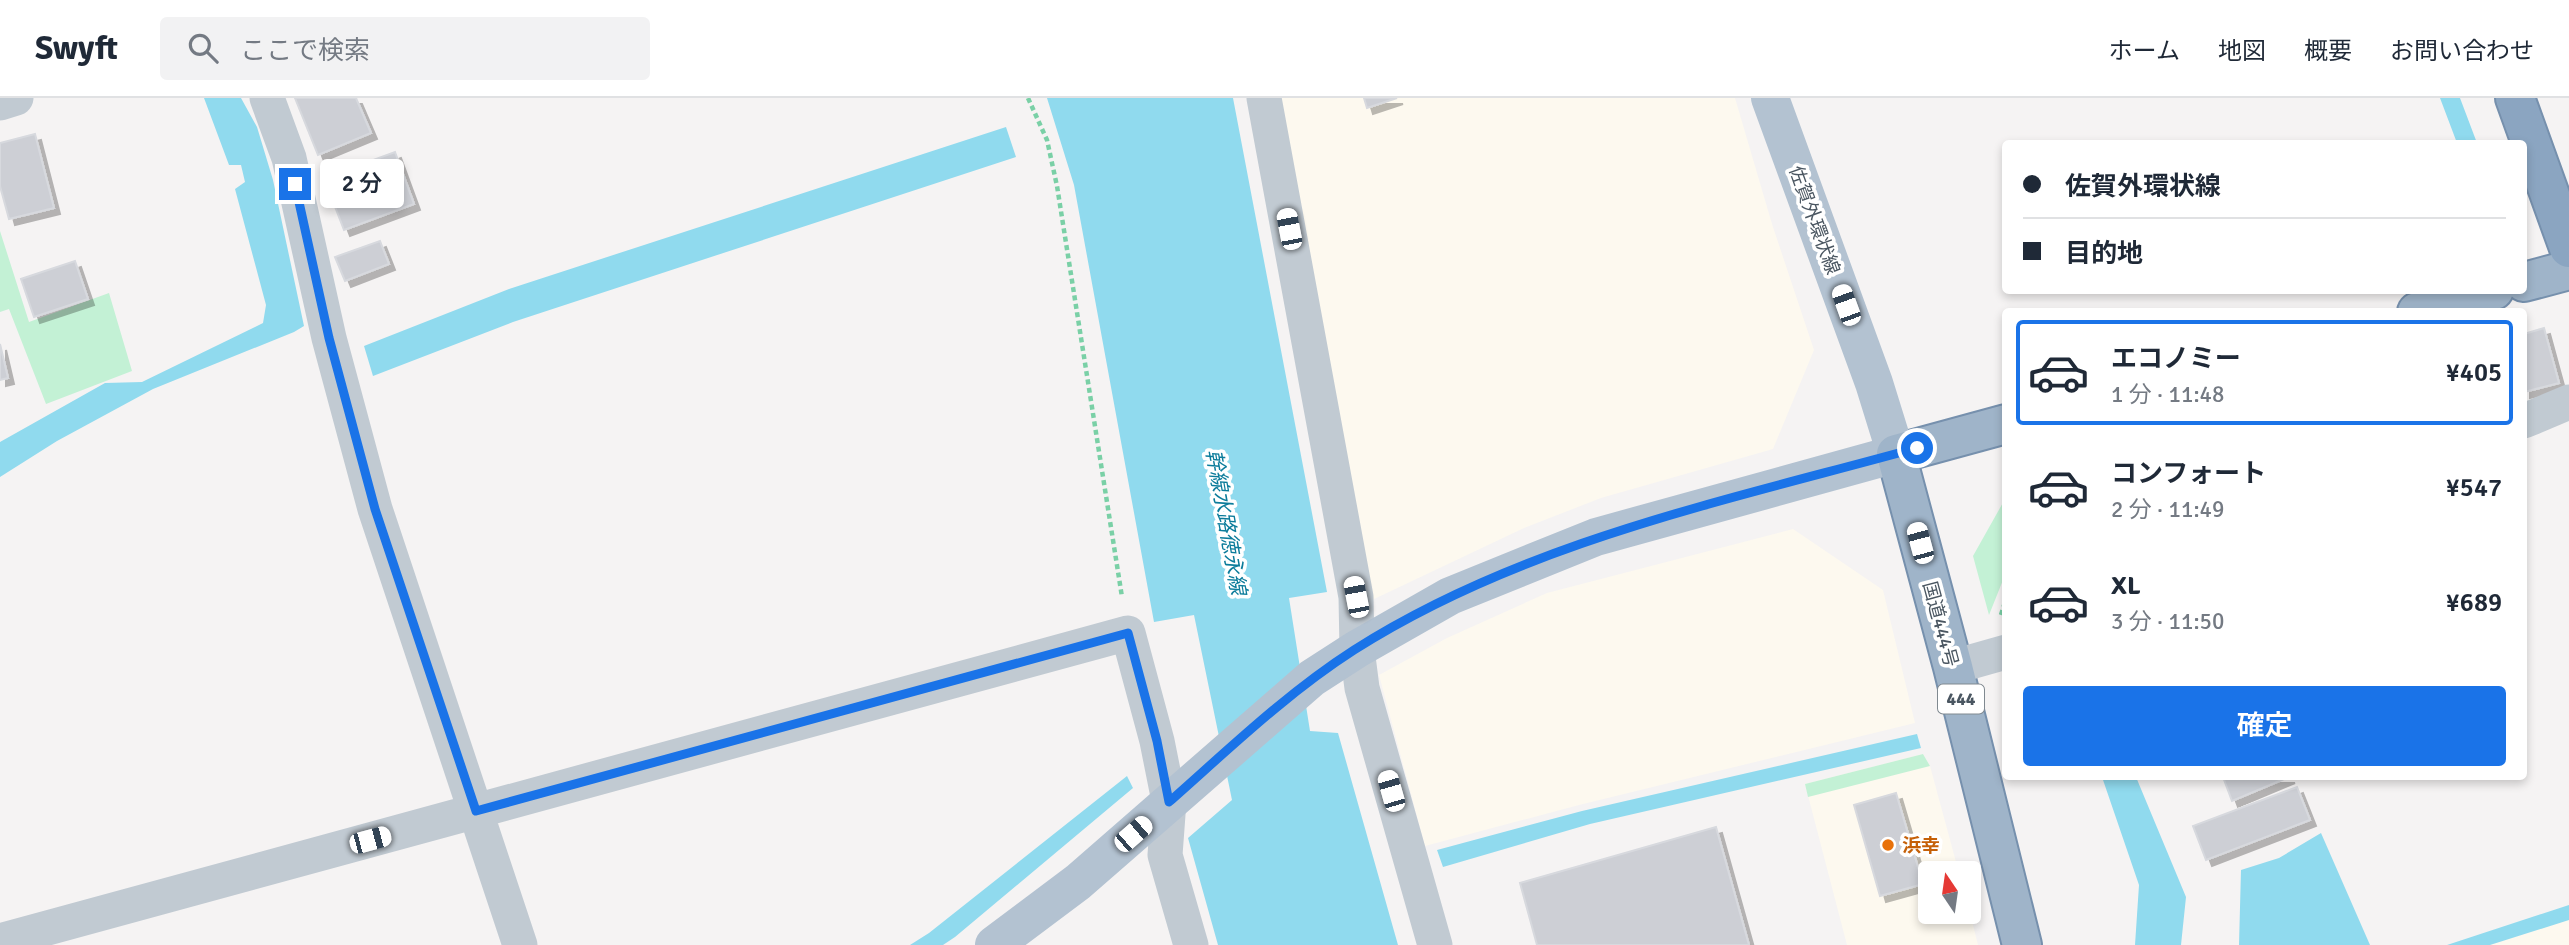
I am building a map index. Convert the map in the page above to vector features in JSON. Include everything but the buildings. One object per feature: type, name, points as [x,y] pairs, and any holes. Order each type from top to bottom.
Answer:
[{"type":"highway","points":[[2515,98],[2569,248]]},
{"type":"highway","points":[[2527,281],[2569,270]]},
{"type":"highway","points":[[2431,308],[2480,294]]},
{"type":"highway","points":[[1896,454],[2002,425]]},
{"type":"highway","name":"国道444号","points":[[1896,454],[1953,667],[2022,945]]},
{"type":"main road","name":"佐賀外環状線","points":[[1770,98],[1874,383],[1896,454]]},
{"type":"main road","points":[[994,945],[1078,882],[1312,678],[1450,596],[1597,537],[1896,454]]},
{"type":"street","points":[[0,103],[16,98]]},
{"type":"street","points":[[267,98],[289,158],[329,338],[375,509],[520,945]]},
{"type":"street","points":[[1264,98],[1356,597],[1357,649],[1362,688],[1435,945]]},
{"type":"street","points":[[2527,420],[2569,402]]},
{"type":"street","points":[[0,941],[1128,633],[1157,741],[1169,802],[1165,855],[1191,945]]},
{"type":"street","points":[[1953,667],[2002,653]]},
{"type":"path","points":[[1028,98],[1047,140],[1057,186],[1128,633]]},
{"type":"shaded area","points":[[1270,98],[1735,98],[1772,224],[1814,350],[1773,449],[1601,498],[1524,528],[1372,600]]},
{"type":"shaded area","points":[[1793,529],[1883,590],[1915,723],[1579,805],[1425,846],[1379,675],[1447,638],[1547,593]]},
{"type":"shaded area","points":[[1923,754],[1930,766],[1956,861],[1918,861],[1918,924],[1973,924],[1978,945],[1847,945],[1805,784]]},
{"type":"shaded area","points":[[2569,912],[2569,945],[2469,945]]},
{"type":"green space","points":[[0,231],[29,322],[109,293],[132,371],[46,404],[9,309],[0,312]]},
{"type":"green space","points":[[2002,504],[2002,582],[1989,615],[1973,556]]},
{"type":"green space","points":[[1923,754],[1930,766],[1808,797],[1805,784]]},
{"type":"water","points":[[204,98],[241,98],[257,127],[273,180],[304,326],[153,389],[57,441],[0,477],[0,442],[105,383],[142,382],[263,323],[266,305],[235,189],[245,182],[241,165],[229,165]]},
{"type":"water","name":"幹線水路徳永線","points":[[1047,98],[1233,98],[1327,592],[1289,598],[1310,731],[1338,733],[1398,945],[1218,945],[1188,838],[1232,800],[1194,615],[1154,622],[1074,185]]},
{"type":"water","points":[[2440,98],[2460,98],[2476,140],[2456,140]]},
{"type":"water","points":[[1006,127],[1016,157],[513,322],[373,376],[364,346],[509,289]]},
{"type":"water","points":[[1917,734],[1921,748],[1590,824],[1443,867],[1437,850],[1582,811]]},
{"type":"water","points":[[1127,776],[1133,788],[955,937],[943,945],[910,945],[929,933]]},
{"type":"water","points":[[2103,780],[2137,780],[2186,897],[2181,945],[2135,945],[2139,885]]},
{"type":"water","points":[[2321,833],[2370,945],[2239,945],[2241,870],[2279,858]]},
{"type":"water","points":[[2569,905],[2569,920],[2490,945],[2447,945]]},
{"type":"place","name":"浜幸","points":[[1888,845]]},
{"type":"route","points":[[295,184],[329,338],[375,509],[476,811],[1128,633],[1157,741],[1169,802],[1312,678],[1450,596],[1597,537],[1917,448]]}]
